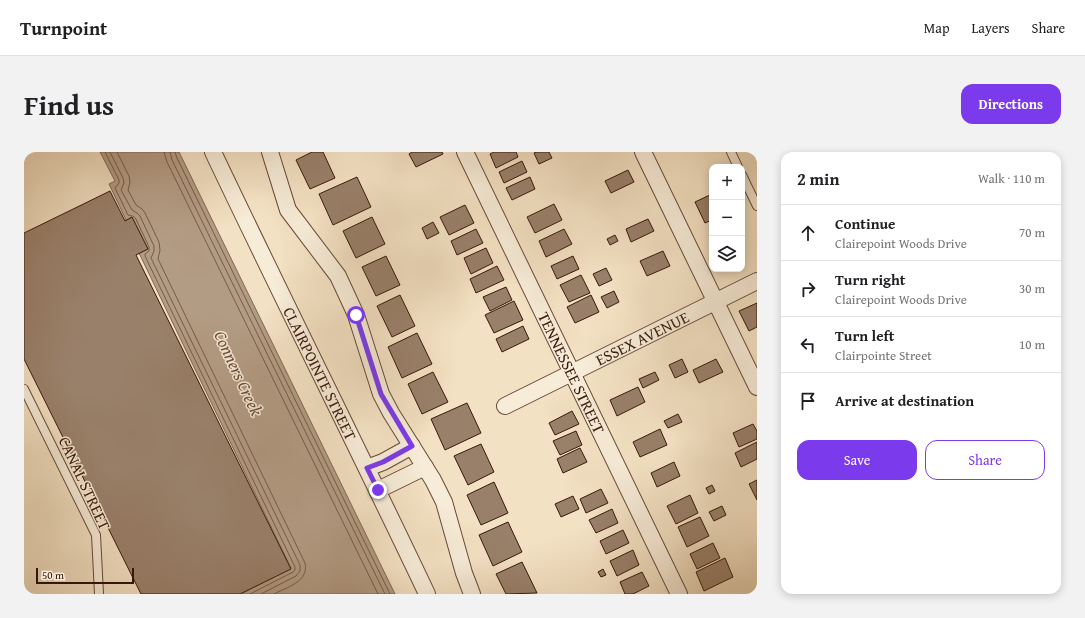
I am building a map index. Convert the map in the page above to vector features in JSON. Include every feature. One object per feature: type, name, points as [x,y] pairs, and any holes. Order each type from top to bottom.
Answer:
[{"type":"street","name":"CLAIRPOINTE STREET","points":[[213,152],[339,414],[378,490],[427,594]]},
{"type":"street","points":[[270,152],[288,210],[338,276],[356,315],[381,394],[433,480],[444,502],[464,573],[472,594]]},
{"type":"street","name":"TENNESSEE STREET","points":[[465,152],[679,594]]},
{"type":"street","points":[[643,152],[757,387]]},
{"type":"street","name":"ESSEX AVENUE","points":[[505,406],[757,281]]},
{"type":"street","points":[[367,468],[383,462],[412,446]]},
{"type":"street","points":[[378,490],[425,467]]},
{"type":"lane","points":[[731,152],[737,164]]},
{"type":"lane","points":[[745,181],[757,206]]},
{"type":"lane","name":"CANAL STREET","points":[[24,389],[96,535],[98,594]]},
{"type":"water","name":"Conners Creek","points":[[100,152],[179,152],[395,594],[241,594],[291,568],[139,253],[127,222],[109,184],[115,181]]},
{"type":"building","points":[[312,152],[323,152],[335,178],[310,189],[296,160]]},
{"type":"building","points":[[412,152],[442,152],[443,154],[416,167],[409,154]]},
{"type":"building","points":[[494,152],[516,152],[518,157],[496,168],[490,154]]},
{"type":"building","points":[[549,152],[552,158],[539,164],[534,153]]},
{"type":"building","points":[[522,161],[527,172],[504,183],[499,172]]},
{"type":"building","points":[[628,170],[634,182],[611,193],[605,181]]},
{"type":"building","points":[[357,177],[371,207],[333,225],[319,194]]},
{"type":"building","points":[[530,177],[535,189],[512,200],[506,188]]},
{"type":"building","points":[[110,191],[125,221],[132,217],[148,249],[136,255],[291,569],[240,594],[141,594],[24,359],[24,233]]},
{"type":"building","points":[[709,195],[709,221],[705,223],[695,202]]},
{"type":"building","points":[[554,204],[562,220],[535,233],[527,217]]},
{"type":"building","points":[[465,205],[474,223],[449,235],[440,217]]},
{"type":"building","points":[[372,217],[385,244],[356,258],[343,231]]},
{"type":"building","points":[[648,219],[654,231],[631,242],[626,229]]},
{"type":"building","points":[[433,222],[439,233],[427,239],[422,228]]},
{"type":"building","points":[[476,229],[483,243],[457,255],[451,241]]},
{"type":"building","points":[[564,229],[572,244],[546,257],[539,241]]},
{"type":"building","points":[[615,235],[618,241],[610,245],[607,239]]},
{"type":"building","points":[[486,248],[493,263],[471,274],[464,258]]},
{"type":"building","points":[[663,251],[670,266],[647,276],[640,261]]},
{"type":"building","points":[[386,256],[400,285],[376,296],[362,267]]},
{"type":"building","points":[[573,256],[579,269],[557,279],[551,266]]},
{"type":"building","points":[[497,266],[504,280],[476,293],[470,279]]},
{"type":"building","points":[[606,268],[612,280],[599,286],[593,274]]},
{"type":"building","points":[[581,275],[590,293],[569,302],[560,285]]},
{"type":"building","points":[[506,287],[512,300],[490,311],[483,297]]},
{"type":"building","points":[[614,291],[619,302],[607,308],[601,297]]},
{"type":"building","points":[[400,295],[415,326],[392,337],[377,306]]},
{"type":"building","points":[[591,295],[599,312],[575,323],[567,307]]},
{"type":"building","points":[[514,301],[523,320],[494,333],[485,315]]},
{"type":"building","points":[[757,303],[757,327],[749,331],[739,311]]},
{"type":"building","points":[[523,326],[529,339],[502,352],[496,339]]},
{"type":"building","points":[[417,333],[432,364],[402,378],[388,347]]},
{"type":"building","points":[[682,359],[688,372],[675,378],[669,365]]},
{"type":"building","points":[[716,359],[723,372],[699,383],[693,370]]},
{"type":"building","points":[[433,372],[448,402],[422,414],[408,384]]},
{"type":"building","points":[[655,372],[659,380],[643,388],[639,379]]},
{"type":"building","points":[[638,387],[645,402],[617,416],[610,400]]},
{"type":"building","points":[[467,403],[481,433],[445,450],[431,419]]},
{"type":"building","points":[[572,411],[579,424],[555,435],[549,423]]},
{"type":"building","points":[[678,414],[682,422],[668,428],[664,421]]},
{"type":"building","points":[[753,424],[757,431],[757,439],[739,447],[733,433]]},
{"type":"building","points":[[660,429],[667,445],[640,457],[633,442]]},
{"type":"building","points":[[576,431],[582,445],[560,455],[553,441]]},
{"type":"building","points":[[757,442],[757,459],[741,467],[735,453]]},
{"type":"building","points":[[481,444],[494,472],[468,485],[454,456]]},
{"type":"building","points":[[580,448],[587,462],[563,473],[557,459]]},
{"type":"building","points":[[674,462],[680,476],[657,487],[651,473]]},
{"type":"building","points":[[757,480],[757,500],[749,484]]},
{"type":"building","points":[[494,482],[508,513],[481,525],[467,495]]},
{"type":"building","points":[[712,485],[715,491],[709,494],[706,488]]},
{"type":"building","points":[[601,489],[608,503],[586,513],[580,499]]},
{"type":"building","points":[[690,495],[698,513],[676,524],[667,506]]},
{"type":"building","points":[[573,496],[579,509],[561,517],[555,504]]},
{"type":"building","points":[[722,506],[726,515],[714,521],[709,512]]},
{"type":"building","points":[[612,509],[618,523],[596,533],[589,520]]},
{"type":"building","points":[[700,517],[709,536],[687,547],[678,527]]},
{"type":"building","points":[[508,522],[522,552],[493,566],[479,535]]},
{"type":"building","points":[[623,530],[629,543],[606,554],[600,541]]},
{"type":"building","points":[[713,543],[720,558],[697,569],[690,554]]},
{"type":"building","points":[[633,550],[639,565],[617,576],[610,561]]},
{"type":"building","points":[[725,558],[733,577],[704,591],[696,572]]},
{"type":"building","points":[[522,562],[537,593],[506,594],[496,574]]},
{"type":"building","points":[[603,569],[606,575],[601,577],[598,572]]},
{"type":"building","points":[[642,572],[649,586],[633,594],[625,594],[620,582]]},
{"type":"route","points":[[356,315],[381,394],[412,446],[383,462],[367,468],[378,490]]}]
